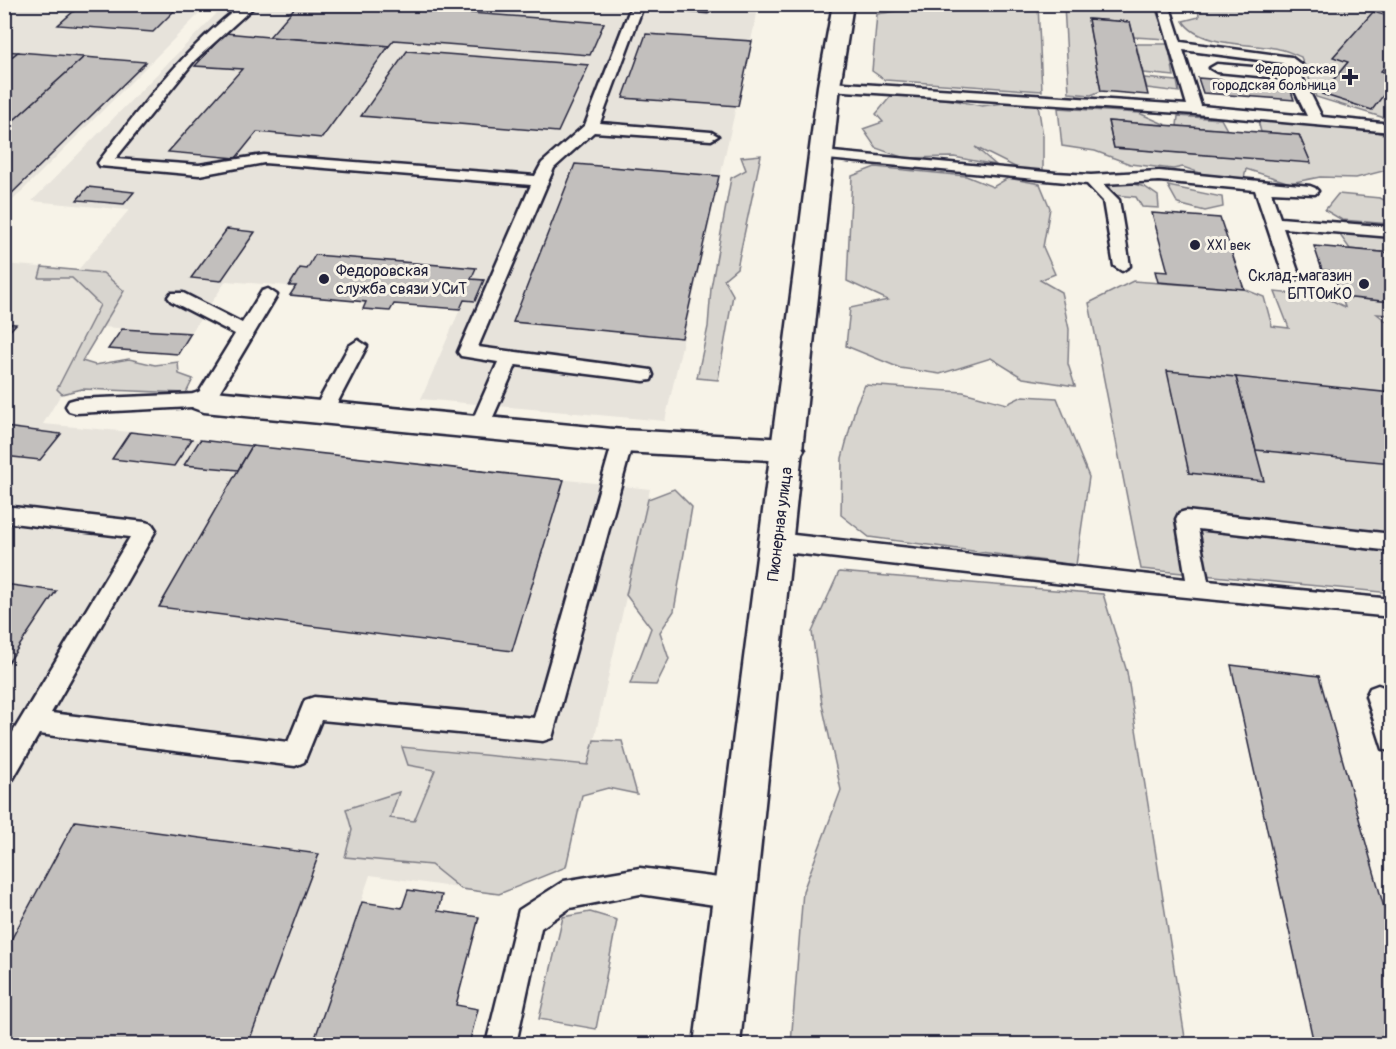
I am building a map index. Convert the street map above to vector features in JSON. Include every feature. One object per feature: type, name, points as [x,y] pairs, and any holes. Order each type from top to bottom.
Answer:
[{"type":"main road","name":"Пионерная улица","points":[[717,1044],[830,86],[843,4]]},
{"type":"main road","points":[[204,401],[623,441],[788,450]]},
{"type":"lane","points":[[251,4],[231,19],[168,81],[105,163],[199,170],[264,159],[540,181]]},
{"type":"lane","points":[[638,4],[591,127],[547,166],[467,352],[644,375]]},
{"type":"lane","points":[[653,4],[708,8]]},
{"type":"lane","points":[[1163,4],[1195,110]]},
{"type":"lane","points":[[1176,45],[1286,60],[1296,66],[1294,75],[1317,120]]},
{"type":"lane","points":[[1217,69],[1294,75]]},
{"type":"lane","points":[[830,86],[1195,110],[1392,128]]},
{"type":"lane","points":[[591,127],[711,136]]},
{"type":"lane","points":[[822,155],[1091,180],[1159,176],[1310,191]]},
{"type":"lane","points":[[1091,180],[1111,200],[1122,266]]},
{"type":"lane","points":[[1261,186],[1292,277]]},
{"type":"lane","points":[[1273,222],[1392,232]]},
{"type":"lane","points":[[76,406],[204,401],[268,295]]},
{"type":"lane","points":[[177,297],[246,332]]},
{"type":"lane","points":[[322,413],[358,346]]},
{"type":"lane","points":[[479,428],[509,359]]},
{"type":"lane","points":[[33,722],[295,754],[314,708],[543,730],[623,441]]},
{"type":"lane","points":[[4,514],[145,530],[4,771]]},
{"type":"lane","points":[[1199,589],[1186,519],[1392,543]]},
{"type":"lane","points":[[776,542],[1392,608]]},
{"type":"lane","points":[[1378,696],[1392,741]]},
{"type":"lane","points":[[501,1044],[528,920],[564,895],[640,881],[735,894]]},
{"type":"shaded area","points":[[5,5],[208,5],[5,208]]},
{"type":"shaded area","points":[[225,5],[759,5],[665,421],[421,399],[464,300],[475,300],[484,281],[471,279],[476,268],[315,255],[307,269],[300,268],[289,286],[226,281],[191,333],[102,327],[43,424],[650,489],[566,867],[499,894],[370,875],[313,1044],[5,1044],[4,264],[78,270],[129,210],[32,201]]},
{"type":"shaded area","points":[[896,5],[1038,5],[1042,91],[885,80],[872,71],[877,14],[898,11]]},
{"type":"shaded area","points":[[1064,5],[1154,5],[1167,39],[1134,37],[1130,22],[1088,19],[1101,91],[1091,95],[1069,93]]},
{"type":"shaded area","points":[[1198,5],[1375,5],[1373,12],[1334,57],[1348,62],[1322,93],[1372,110],[1391,84],[1391,114],[1388,119],[1316,97],[1301,57],[1290,52],[1213,40],[1201,36],[1183,21],[1199,17]]},
{"type":"shaded area","points":[[1136,44],[1168,44],[1174,76],[1143,73]]},
{"type":"shaded area","points":[[1144,78],[1177,81],[1179,92],[1147,88]]},
{"type":"shaded area","points":[[891,96],[938,97],[982,106],[1011,102],[1038,105],[1043,136],[1043,170],[1021,170],[975,147],[996,165],[954,157],[904,158],[876,148],[863,129],[883,122],[876,114]]},
{"type":"shaded area","points":[[1058,108],[1139,113],[1166,125],[1108,121],[1114,148],[1310,162],[1299,135],[1261,132],[1258,121],[1364,129],[1391,136],[1391,169],[1356,178],[1320,177],[1290,183],[1246,169],[1244,179],[1203,174],[1183,167],[1173,169],[1130,164],[1095,151],[1062,146]]},
{"type":"shaded area","points":[[1178,116],[1221,119],[1227,130],[1177,126]]},
{"type":"shaded area","points":[[761,155],[737,268],[724,279],[733,295],[718,380],[697,378],[708,327],[711,288],[731,178],[746,170],[741,157]]},
{"type":"shaded area","points":[[875,167],[966,176],[993,187],[1008,178],[1040,184],[1050,208],[1043,247],[1055,274],[1040,280],[1061,292],[1069,329],[1068,364],[1075,386],[1023,378],[991,358],[940,374],[900,368],[846,346],[850,308],[888,300],[847,281],[852,176]]},
{"type":"shaded area","points":[[1126,182],[1145,187],[1158,196],[1159,208],[1142,207],[1136,197],[1113,195],[1109,184]]},
{"type":"shaded area","points":[[1168,186],[1222,197],[1223,207],[1205,211],[1178,204]]},
{"type":"shaded area","points":[[1338,194],[1380,198],[1391,203],[1391,224],[1342,220],[1325,210]]},
{"type":"shaded area","points":[[1337,231],[1391,236],[1391,253],[1350,249]]},
{"type":"shaded area","points":[[42,267],[103,273],[124,291],[82,361],[95,365],[129,359],[155,365],[178,362],[179,374],[193,379],[186,393],[82,389],[62,394],[57,389],[100,305],[72,278],[39,278]]},
{"type":"shaded area","points":[[1133,281],[1244,289],[1264,297],[1272,326],[1289,328],[1275,292],[1325,297],[1345,307],[1342,297],[1391,302],[1391,315],[1377,314],[1391,325],[1391,593],[1141,569],[1089,303]]},
{"type":"shaded area","points":[[865,385],[963,392],[1007,404],[1023,396],[1057,398],[1089,477],[1076,565],[869,537],[841,515],[842,458],[856,405]]},
{"type":"shaded area","points":[[674,489],[692,507],[674,611],[660,632],[669,659],[656,685],[630,684],[651,628],[626,595],[648,499]]},
{"type":"shaded area","points":[[839,572],[1103,594],[1127,672],[1186,1044],[791,1044],[803,891],[841,790],[822,704],[812,632]]},
{"type":"shaded area","points":[[594,740],[622,741],[637,794],[608,788],[582,795],[566,867],[499,894],[461,889],[431,865],[345,857],[352,830],[346,809],[399,792],[390,818],[414,821],[435,770],[408,765],[402,747],[588,765]]},
{"type":"shaded area","points":[[590,912],[617,920],[596,1029],[539,1019],[563,917]]},
{"type":"building","points":[[82,4],[178,7],[153,32],[58,25]]},
{"type":"building","points":[[298,4],[352,4],[604,23],[590,55],[394,40],[389,46],[269,37]]},
{"type":"building","points":[[1373,12],[1392,17],[1392,58],[1381,71],[1392,74],[1392,84],[1372,110],[1322,94],[1348,62],[1333,57]]},
{"type":"building","points":[[1088,19],[1130,22],[1148,95],[1101,91]]},
{"type":"building","points":[[225,33],[389,46],[322,138],[257,132],[236,158],[168,152],[242,69],[195,66]]},
{"type":"building","points":[[646,34],[752,41],[738,106],[623,98]]},
{"type":"building","points":[[4,51],[18,52],[4,63]]},
{"type":"building","points":[[407,51],[589,65],[558,132],[361,116]]},
{"type":"building","points":[[18,52],[84,57],[4,129],[4,63]]},
{"type":"building","points":[[84,57],[146,62],[4,201],[4,129]]},
{"type":"building","points":[[1198,78],[1289,85],[1294,100],[1203,93]]},
{"type":"building","points":[[1108,121],[1299,135],[1311,163],[1114,148]]},
{"type":"building","points":[[575,164],[719,176],[682,338],[513,322]]},
{"type":"building","points":[[88,187],[134,192],[124,204],[77,200]]},
{"type":"building","name":"XXI век","points":[[1152,213],[1220,218],[1244,289],[1158,282],[1155,271],[1168,272]]},
{"type":"building","points":[[227,229],[255,232],[221,281],[191,278]]},
{"type":"building","name":"Склад-магазин БПТОиКО","points":[[1314,246],[1392,253],[1392,302],[1342,297],[1332,271],[1322,270]]},
{"type":"building","points":[[315,255],[476,268],[471,279],[484,280],[475,301],[464,300],[460,309],[394,304],[390,311],[363,309],[366,302],[290,295],[296,286],[289,286],[300,268],[307,269]]},
{"type":"building","points":[[4,323],[16,324],[4,337]]},
{"type":"building","points":[[122,329],[191,333],[178,354],[108,349]]},
{"type":"building","points":[[1167,371],[1236,377],[1264,481],[1189,473]]},
{"type":"building","points":[[1236,377],[1392,393],[1392,463],[1256,450]]},
{"type":"building","points":[[5,427],[61,434],[40,460],[4,456]]},
{"type":"building","points":[[130,432],[192,439],[174,466],[112,459]]},
{"type":"building","points":[[200,440],[252,446],[238,470],[184,465]]},
{"type":"building","points":[[252,446],[564,480],[512,651],[159,607]]},
{"type":"building","points":[[4,584],[56,591],[4,669]]},
{"type":"building","points":[[1231,665],[1319,676],[1392,936],[1392,1044],[1314,1044]]},
{"type":"building","points":[[75,821],[319,854],[248,1044],[4,1044],[4,953]]},
{"type":"building","points":[[408,890],[442,895],[438,911],[479,917],[456,1005],[478,1009],[469,1044],[313,1044],[362,902],[402,908]]},
{"type":"place","name":"Федоровская городская больница","points":[[1350,77]]},
{"type":"place","name":"XXI век","points":[[1195,245]]},
{"type":"place","name":"Федоровская служба связи УСиТ","points":[[324,279]]},
{"type":"place","name":"Склад-магазин БПТОиКО","points":[[1364,284]]}]
